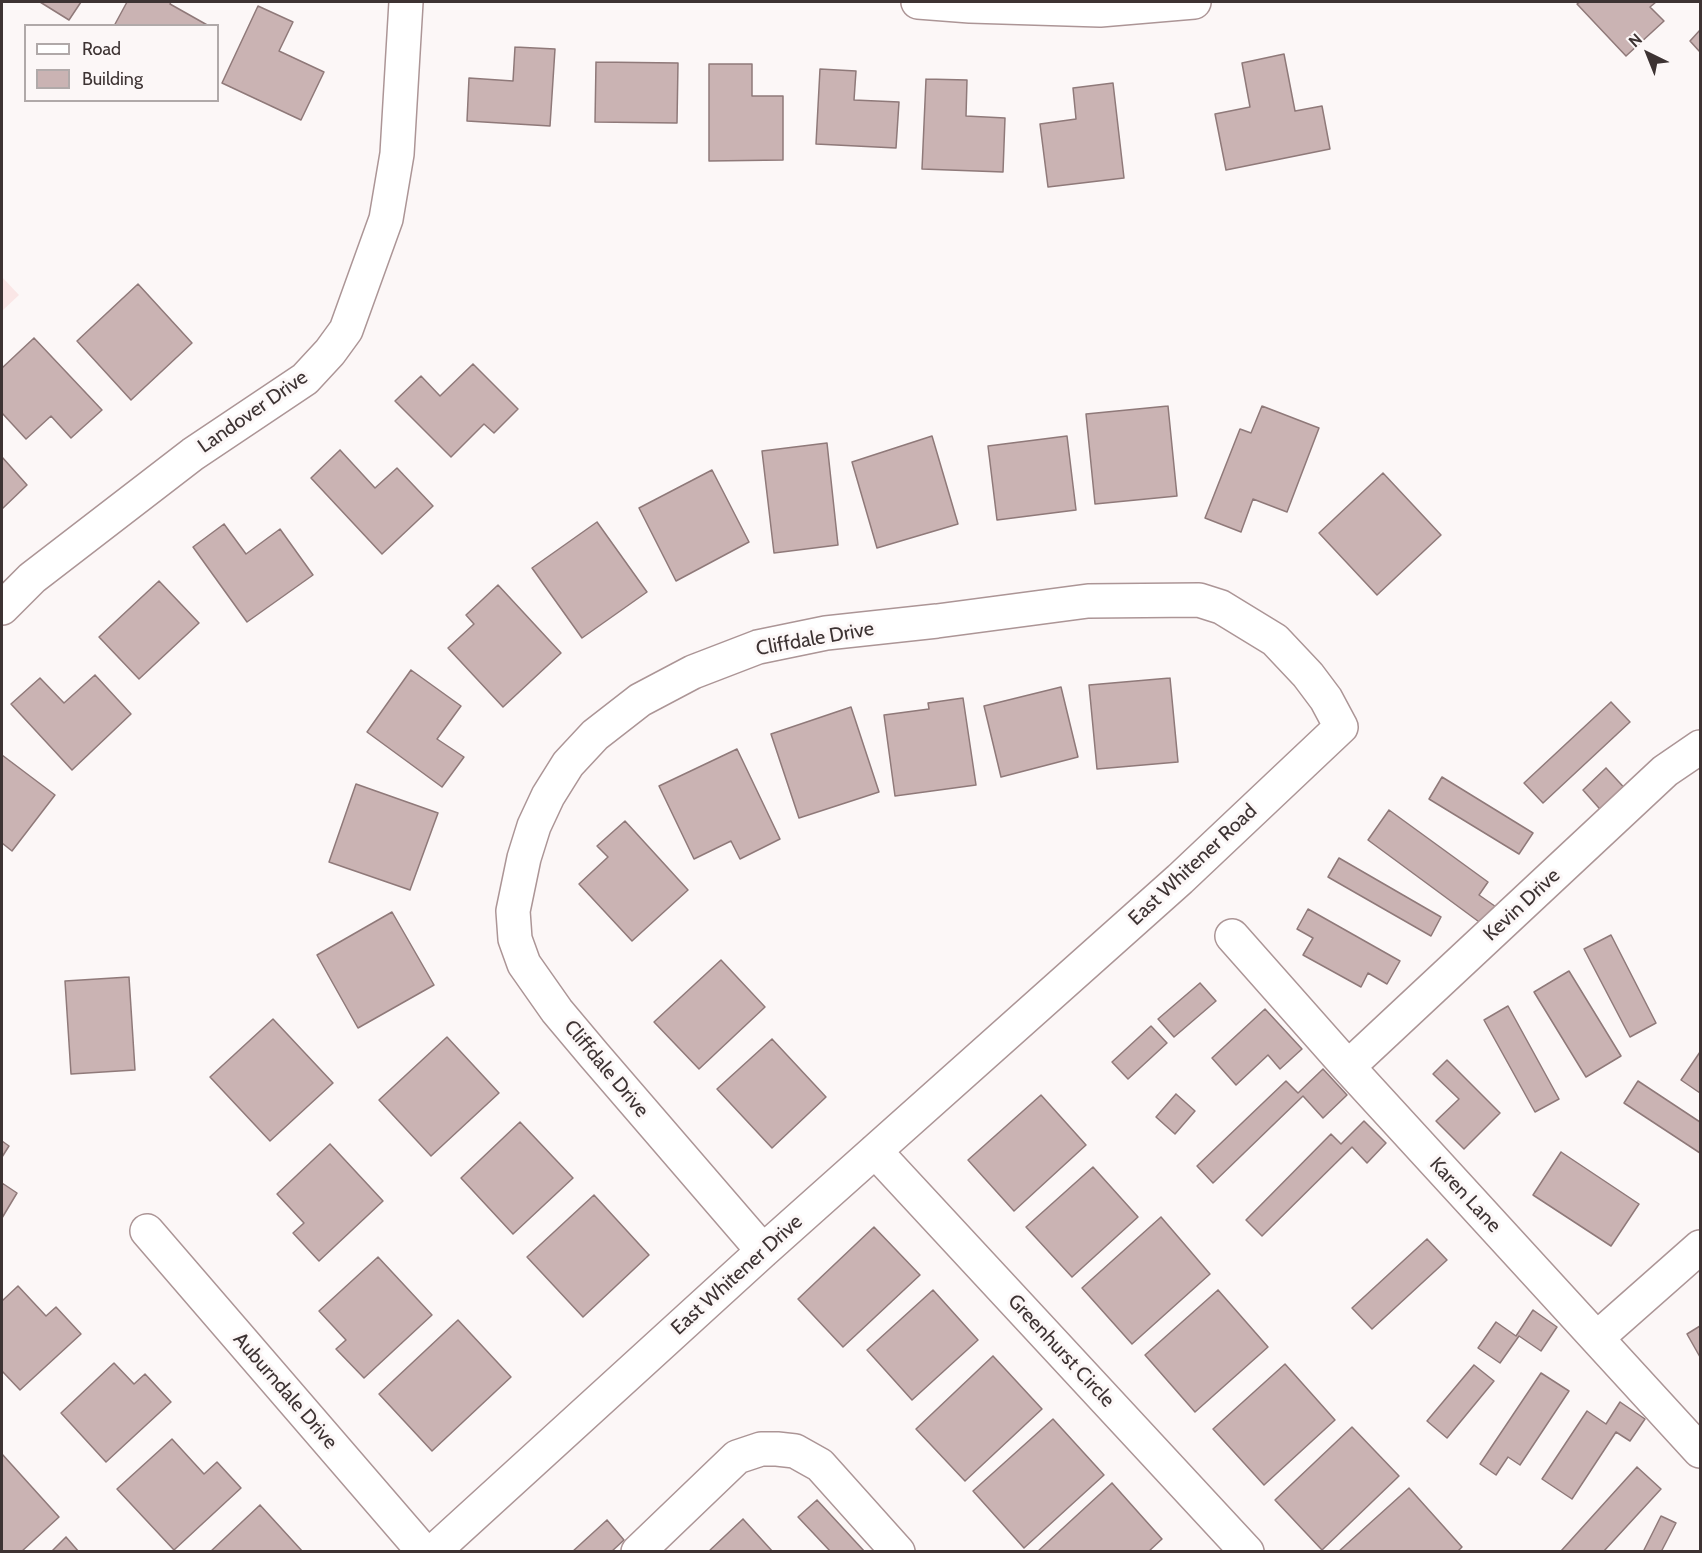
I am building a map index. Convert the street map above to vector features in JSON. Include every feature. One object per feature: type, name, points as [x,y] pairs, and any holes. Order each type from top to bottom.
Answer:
[{"type":"street","name":"Landover Drive","points":[[2,608],[32,578],[193,454],[304,379],[330,352],[346,330],[386,219],[397,154],[406,2]]},
{"type":"street","points":[[918,2],[1100,10],[1194,2]]},
{"type":"street","name":"Cliffdale Drive","points":[[763,1251],[557,1011],[524,964],[515,939],[513,911],[524,858],[534,826],[548,796],[568,764],[595,735],[640,700],[693,672],[758,647],[826,633],[1088,601],[1140,599],[1199,600],[1221,607],[1275,640],[1308,675],[1326,699],[1341,726]]},
{"type":"street","name":"East Whitener Road","points":[[1043,1003],[1180,879],[1341,726]]},
{"type":"street","name":"Kevin Drive","points":[[1348,1067],[1665,771],[1701,747]]},
{"type":"street","name":"Karen Lane","points":[[1232,936],[1348,1067],[1701,1451]]},
{"type":"street","name":"East Whitener Drive","points":[[434,1551],[763,1251],[1043,1003]]},
{"type":"street","name":"Greenhurst Circle","points":[[875,1151],[1248,1551]]},
{"type":"street","name":"Auburndale Drive","points":[[147,1231],[424,1551]]},
{"type":"street","points":[[1597,1338],[1701,1247]]},
{"type":"street","points":[[638,1551],[737,1456],[761,1449],[777,1449],[795,1451],[820,1465],[898,1551]]},
{"type":"shaded area","points":[[2,277],[19,295],[2,311]]},
{"type":"building","points":[[40,2],[81,2],[69,20]]},
{"type":"building","points":[[127,2],[171,2],[170,4],[205,24],[115,24]]},
{"type":"building","points":[[1580,2],[1656,2],[1650,7],[1664,21],[1626,56],[1577,4]]},
{"type":"building","points":[[258,6],[293,22],[279,51],[324,72],[301,120],[222,83]]},
{"type":"building","points":[[1700,30],[1700,52],[1690,41]]},
{"type":"building","points":[[515,47],[555,49],[550,126],[467,121],[469,78],[513,81]]},
{"type":"building","points":[[1284,54],[1295,111],[1322,106],[1330,149],[1226,170],[1215,114],[1250,107],[1242,63]]},
{"type":"building","points":[[596,62],[678,63],[677,123],[595,122]]},
{"type":"building","points":[[709,64],[752,64],[752,96],[783,96],[783,160],[709,161]]},
{"type":"building","points":[[820,69],[856,71],[854,100],[899,102],[896,148],[816,144]]},
{"type":"building","points":[[926,79],[967,80],[966,116],[1005,118],[1003,172],[922,169]]},
{"type":"building","points":[[1113,83],[1124,178],[1048,187],[1040,124],[1076,119],[1073,88]]},
{"type":"building","points":[[138,284],[192,343],[131,400],[77,341]]},
{"type":"building","points":[[34,338],[102,410],[71,438],[51,416],[26,439],[2,413],[2,368]]},
{"type":"building","points":[[473,364],[518,409],[494,433],[484,424],[451,457],[395,401],[421,376],[440,396]]},
{"type":"building","points":[[1168,406],[1177,496],[1095,504],[1086,414]]},
{"type":"building","points":[[1262,406],[1319,428],[1287,512],[1253,499],[1241,532],[1205,518],[1240,429],[1251,433]]},
{"type":"building","points":[[932,436],[958,524],[877,548],[852,462]]},
{"type":"building","points":[[1067,436],[1076,510],[997,520],[988,446]]},
{"type":"building","points":[[827,443],[838,545],[774,553],[762,451]]},
{"type":"building","points":[[340,450],[375,488],[397,468],[433,506],[382,554],[311,478]]},
{"type":"building","points":[[2,457],[27,485],[2,509]]},
{"type":"building","points":[[712,470],[749,542],[676,581],[639,508]]},
{"type":"building","points":[[1383,473],[1441,535],[1377,595],[1319,533]]},
{"type":"building","points":[[597,522],[647,592],[582,638],[532,568]]},
{"type":"building","points":[[224,524],[246,554],[280,529],[313,575],[247,622],[193,547]]},
{"type":"building","points":[[159,581],[199,623],[139,679],[99,637]]},
{"type":"building","points":[[498,585],[561,653],[503,707],[448,648],[474,624],[466,615]]},
{"type":"building","points":[[411,670],[461,706],[437,739],[464,757],[442,787],[367,732]]},
{"type":"building","points":[[95,675],[131,714],[72,770],[11,704],[40,678],[64,703]]},
{"type":"building","points":[[1170,678],[1178,762],[1097,769],[1089,685]]},
{"type":"building","points":[[1061,687],[1078,757],[1001,777],[984,706]]},
{"type":"building","points":[[963,698],[976,785],[895,796],[884,715],[929,709],[928,703]]},
{"type":"building","points":[[1611,702],[1630,722],[1543,803],[1524,783]]},
{"type":"building","points":[[851,707],[879,792],[799,818],[771,734]]},
{"type":"building","points":[[737,749],[780,839],[740,859],[731,841],[694,859],[659,786]]},
{"type":"building","points":[[2,755],[55,795],[12,851],[2,843]]},
{"type":"building","points":[[1606,768],[1630,794],[1606,816],[1583,790]]},
{"type":"building","points":[[1442,777],[1533,833],[1519,854],[1429,799]]},
{"type":"building","points":[[356,784],[438,813],[410,890],[329,862]]},
{"type":"building","points":[[1389,810],[1488,882],[1479,895],[1499,909],[1486,927],[1368,840]]},
{"type":"building","points":[[625,821],[688,890],[632,941],[579,884],[608,857],[597,846]]},
{"type":"building","points":[[1339,858],[1441,917],[1431,936],[1328,877]]},
{"type":"building","points":[[1308,909],[1400,961],[1387,984],[1368,973],[1361,987],[1303,955],[1313,938],[1297,929]]},
{"type":"building","points":[[392,912],[434,985],[358,1028],[317,955]]},
{"type":"building","points":[[1611,935],[1656,1023],[1630,1037],[1584,949]]},
{"type":"building","points":[[721,960],[765,1007],[699,1069],[654,1022]]},
{"type":"building","points":[[1569,971],[1621,1056],[1586,1077],[1534,992]]},
{"type":"building","points":[[129,977],[135,1070],[71,1074],[65,981]]},
{"type":"building","points":[[1200,983],[1216,1001],[1174,1037],[1158,1019]]},
{"type":"building","points":[[1508,1006],[1559,1099],[1535,1112],[1484,1020]]},
{"type":"building","points":[[1265,1009],[1302,1049],[1280,1069],[1268,1055],[1236,1085],[1212,1058]]},
{"type":"building","points":[[273,1019],[333,1083],[270,1141],[210,1077]]},
{"type":"building","points":[[1151,1026],[1167,1043],[1128,1079],[1112,1062]]},
{"type":"building","points":[[447,1037],[499,1093],[431,1156],[379,1100]]},
{"type":"building","points":[[772,1039],[826,1097],[772,1148],[717,1089]]},
{"type":"building","points":[[1700,1052],[1700,1093],[1681,1080]]},
{"type":"building","points":[[1447,1060],[1500,1113],[1464,1149],[1436,1121],[1459,1099],[1433,1074]]},
{"type":"building","points":[[1323,1069],[1347,1095],[1323,1118],[1303,1096],[1213,1183],[1197,1166],[1286,1081],[1298,1093]]},
{"type":"building","points":[[1638,1081],[1700,1122],[1700,1153],[1624,1103]]},
{"type":"building","points":[[1176,1094],[1195,1111],[1175,1134],[1156,1117]]},
{"type":"building","points":[[1041,1095],[1086,1145],[1014,1211],[968,1160]]},
{"type":"building","points":[[1364,1121],[1386,1143],[1367,1163],[1352,1147],[1262,1236],[1246,1220],[1331,1134],[1341,1144]]},
{"type":"building","points":[[520,1122],[573,1178],[513,1234],[461,1178]]},
{"type":"building","points":[[2,1141],[9,1146],[2,1157]]},
{"type":"building","points":[[330,1144],[383,1201],[319,1261],[293,1233],[304,1223],[277,1194]]},
{"type":"building","points":[[1561,1152],[1639,1204],[1611,1246],[1533,1195]]},
{"type":"building","points":[[1093,1167],[1138,1217],[1072,1277],[1026,1227]]},
{"type":"building","points":[[2,1183],[17,1193],[2,1218]]},
{"type":"building","points":[[594,1195],[649,1255],[583,1317],[527,1257]]},
{"type":"building","points":[[1161,1217],[1210,1274],[1132,1344],[1082,1288]]},
{"type":"building","points":[[874,1227],[920,1275],[843,1347],[798,1299]]},
{"type":"building","points":[[1427,1239],[1447,1260],[1372,1329],[1352,1308]]},
{"type":"building","points":[[378,1257],[432,1315],[364,1378],[336,1349],[346,1340],[319,1311]]},
{"type":"building","points":[[18,1286],[46,1316],[56,1307],[81,1334],[20,1390],[2,1371],[2,1301]]},
{"type":"building","points":[[933,1290],[978,1340],[912,1400],[867,1350]]},
{"type":"building","points":[[1218,1290],[1268,1347],[1195,1412],[1145,1355]]},
{"type":"building","points":[[1533,1310],[1557,1327],[1541,1351],[1519,1336],[1500,1363],[1478,1348],[1496,1322],[1516,1336]]},
{"type":"building","points":[[458,1320],[511,1377],[432,1451],[379,1394]]},
{"type":"building","points":[[1700,1326],[1700,1357],[1687,1334]]},
{"type":"building","points":[[993,1356],[1042,1409],[965,1481],[916,1429]]},
{"type":"building","points":[[114,1363],[134,1384],[145,1374],[171,1402],[106,1462],[61,1413]]},
{"type":"building","points":[[1285,1364],[1335,1420],[1264,1485],[1213,1429]]},
{"type":"building","points":[[1474,1365],[1494,1381],[1447,1438],[1427,1421]]},
{"type":"building","points":[[1541,1373],[1569,1391],[1520,1465],[1508,1457],[1496,1475],[1480,1464]]},
{"type":"building","points":[[1620,1402],[1645,1419],[1630,1441],[1616,1432],[1572,1499],[1542,1479],[1587,1411],[1606,1424]]},
{"type":"building","points":[[1053,1419],[1104,1475],[1024,1548],[973,1491]]},
{"type":"building","points":[[1352,1427],[1399,1476],[1322,1550],[1275,1500]]},
{"type":"building","points":[[172,1439],[204,1474],[217,1462],[241,1488],[174,1550],[117,1489]]},
{"type":"building","points":[[2,1454],[59,1517],[21,1552],[2,1552]]},
{"type":"building","points":[[1637,1467],[1661,1489],[1603,1552],[1561,1551]]},
{"type":"building","points":[[1112,1483],[1162,1539],[1148,1552],[1037,1552]]},
{"type":"building","points":[[1409,1488],[1462,1547],[1457,1552],[1338,1552]]},
{"type":"building","points":[[817,1500],[865,1552],[831,1552],[798,1517]]},
{"type":"building","points":[[260,1505],[303,1552],[210,1552]]},
{"type":"building","points":[[1661,1516],[1676,1523],[1661,1552],[1643,1552]]},
{"type":"building","points":[[743,1519],[773,1552],[708,1552]]},
{"type":"building","points":[[607,1520],[624,1540],[611,1552],[572,1552]]},
{"type":"building","points":[[66,1537],[79,1552],[51,1552]]}]
